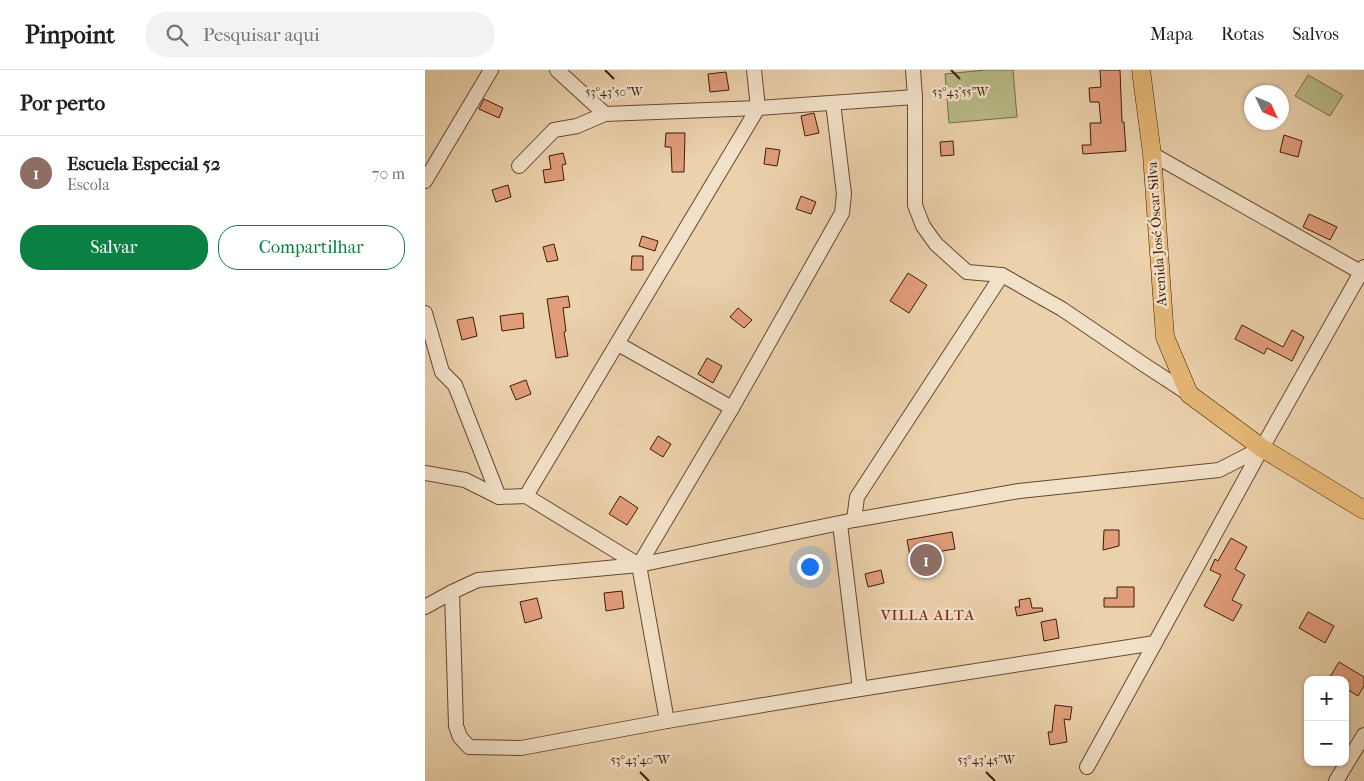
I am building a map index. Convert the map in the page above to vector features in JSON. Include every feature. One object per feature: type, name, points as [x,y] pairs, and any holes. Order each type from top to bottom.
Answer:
[{"type":"main road","name":"Avenida José Óscar Silva","points":[[1141,70],[1152,154],[1165,337],[1189,394]]},
{"type":"main road","points":[[1189,394],[1262,448],[1364,510]]},
{"type":"street","points":[[425,181],[491,70]]},
{"type":"street","points":[[557,70],[605,114]]},
{"type":"street","points":[[526,496],[758,108],[754,70]]},
{"type":"street","points":[[913,70],[915,97],[915,205],[923,226],[936,244],[967,272],[1002,275],[1063,309],[1189,394]]},
{"type":"street","points":[[519,166],[554,130],[577,126],[605,114],[758,108],[915,97]]},
{"type":"street","points":[[667,721],[639,564],[732,408],[842,213],[844,194],[833,103]]},
{"type":"street","points":[[1087,767],[1262,448],[1363,271],[1152,154]]},
{"type":"street","points":[[860,689],[847,522],[857,497],[1002,275]]},
{"type":"street","points":[[425,313],[442,372],[455,385],[499,497]]},
{"type":"street","points":[[618,344],[732,408]]},
{"type":"street","points":[[425,608],[452,592],[478,580],[639,564],[847,522],[1019,491],[1219,470],[1262,448]]},
{"type":"street","points":[[425,473],[465,480],[499,497],[526,496],[639,564]]},
{"type":"street","points":[[452,592],[456,726],[459,737],[469,747],[521,748],[667,721],[860,689],[1155,644]]},
{"type":"street","points":[[1337,781],[1364,735]]},
{"type":"green space","points":[[986,70],[1013,70],[1017,117],[949,123],[945,74]]},
{"type":"green space","points":[[1308,75],[1343,95],[1330,116],[1295,96]]},
{"type":"building","points":[[1100,70],[1120,70],[1122,122],[1124,122],[1126,151],[1083,154],[1082,145],[1091,145],[1090,123],[1101,123],[1099,102],[1090,102],[1089,88],[1101,87]]},
{"type":"building","points":[[726,72],[729,90],[710,92],[708,74]]},
{"type":"building","points":[[484,99],[503,108],[499,118],[479,109]]},
{"type":"building","points":[[814,113],[819,133],[805,136],[801,116]]},
{"type":"building","points":[[666,133],[685,133],[684,172],[672,172],[671,147],[665,147]]},
{"type":"building","points":[[1284,135],[1302,141],[1298,157],[1280,152]]},
{"type":"building","points":[[953,141],[954,155],[941,156],[940,142]]},
{"type":"building","points":[[766,148],[780,150],[777,166],[764,164]]},
{"type":"building","points":[[563,153],[566,164],[562,165],[564,180],[545,183],[543,170],[551,169],[549,156]]},
{"type":"building","points":[[508,185],[511,197],[496,202],[492,190]]},
{"type":"building","points":[[801,196],[816,202],[811,214],[796,209]]},
{"type":"building","points":[[1309,214],[1337,227],[1330,240],[1303,227]]},
{"type":"building","points":[[642,236],[658,241],[655,251],[639,246]]},
{"type":"building","points":[[554,244],[558,260],[547,262],[543,247]]},
{"type":"building","points":[[632,256],[643,256],[643,270],[631,270]]},
{"type":"building","points":[[908,273],[927,285],[909,313],[890,301]]},
{"type":"building","points":[[568,296],[570,307],[563,308],[568,356],[556,358],[547,299]]},
{"type":"building","points":[[738,308],[752,320],[744,328],[730,317]]},
{"type":"building","points":[[523,313],[524,328],[502,331],[500,316]]},
{"type":"building","points":[[473,317],[477,336],[462,340],[457,320]]},
{"type":"building","points":[[1242,325],[1283,347],[1292,330],[1304,337],[1292,361],[1267,348],[1264,354],[1235,339]]},
{"type":"building","points":[[707,358],[722,366],[713,383],[698,374]]},
{"type":"building","points":[[526,380],[531,394],[516,400],[510,386]]},
{"type":"building","points":[[658,436],[671,444],[663,457],[650,449]]},
{"type":"building","points":[[620,496],[638,508],[627,525],[609,514]]},
{"type":"building","points":[[1104,530],[1119,530],[1119,546],[1103,550]]},
{"type":"building","points":[[952,532],[955,549],[910,556],[907,540]]},
{"type":"building","points":[[1231,538],[1247,547],[1235,569],[1245,575],[1232,600],[1242,605],[1233,621],[1204,606],[1221,575],[1210,570],[1215,559],[1218,561]]},
{"type":"building","points":[[881,570],[884,583],[868,587],[865,574]]},
{"type":"building","points":[[1117,587],[1134,587],[1134,607],[1104,607],[1104,598],[1117,598]]},
{"type":"building","points":[[622,591],[624,608],[606,611],[604,593]]},
{"type":"building","points":[[537,598],[542,618],[525,623],[520,602]]},
{"type":"building","points":[[1030,598],[1032,608],[1042,608],[1043,611],[1017,616],[1015,607],[1020,607],[1019,600]]},
{"type":"building","points":[[1308,612],[1334,626],[1325,643],[1299,628]]},
{"type":"building","points":[[1056,619],[1059,638],[1044,641],[1041,622]]},
{"type":"building","points":[[1339,662],[1364,677],[1364,686],[1358,696],[1349,690],[1349,676],[1330,676]]},
{"type":"building","points":[[1055,705],[1072,707],[1070,720],[1064,719],[1067,742],[1050,745],[1048,732],[1052,732]]},
{"type":"place","name":"Escuela Especial 52","points":[[926,560]]},
{"type":"district","name":"VILLA ALTA","points":[[928,615]]}]
